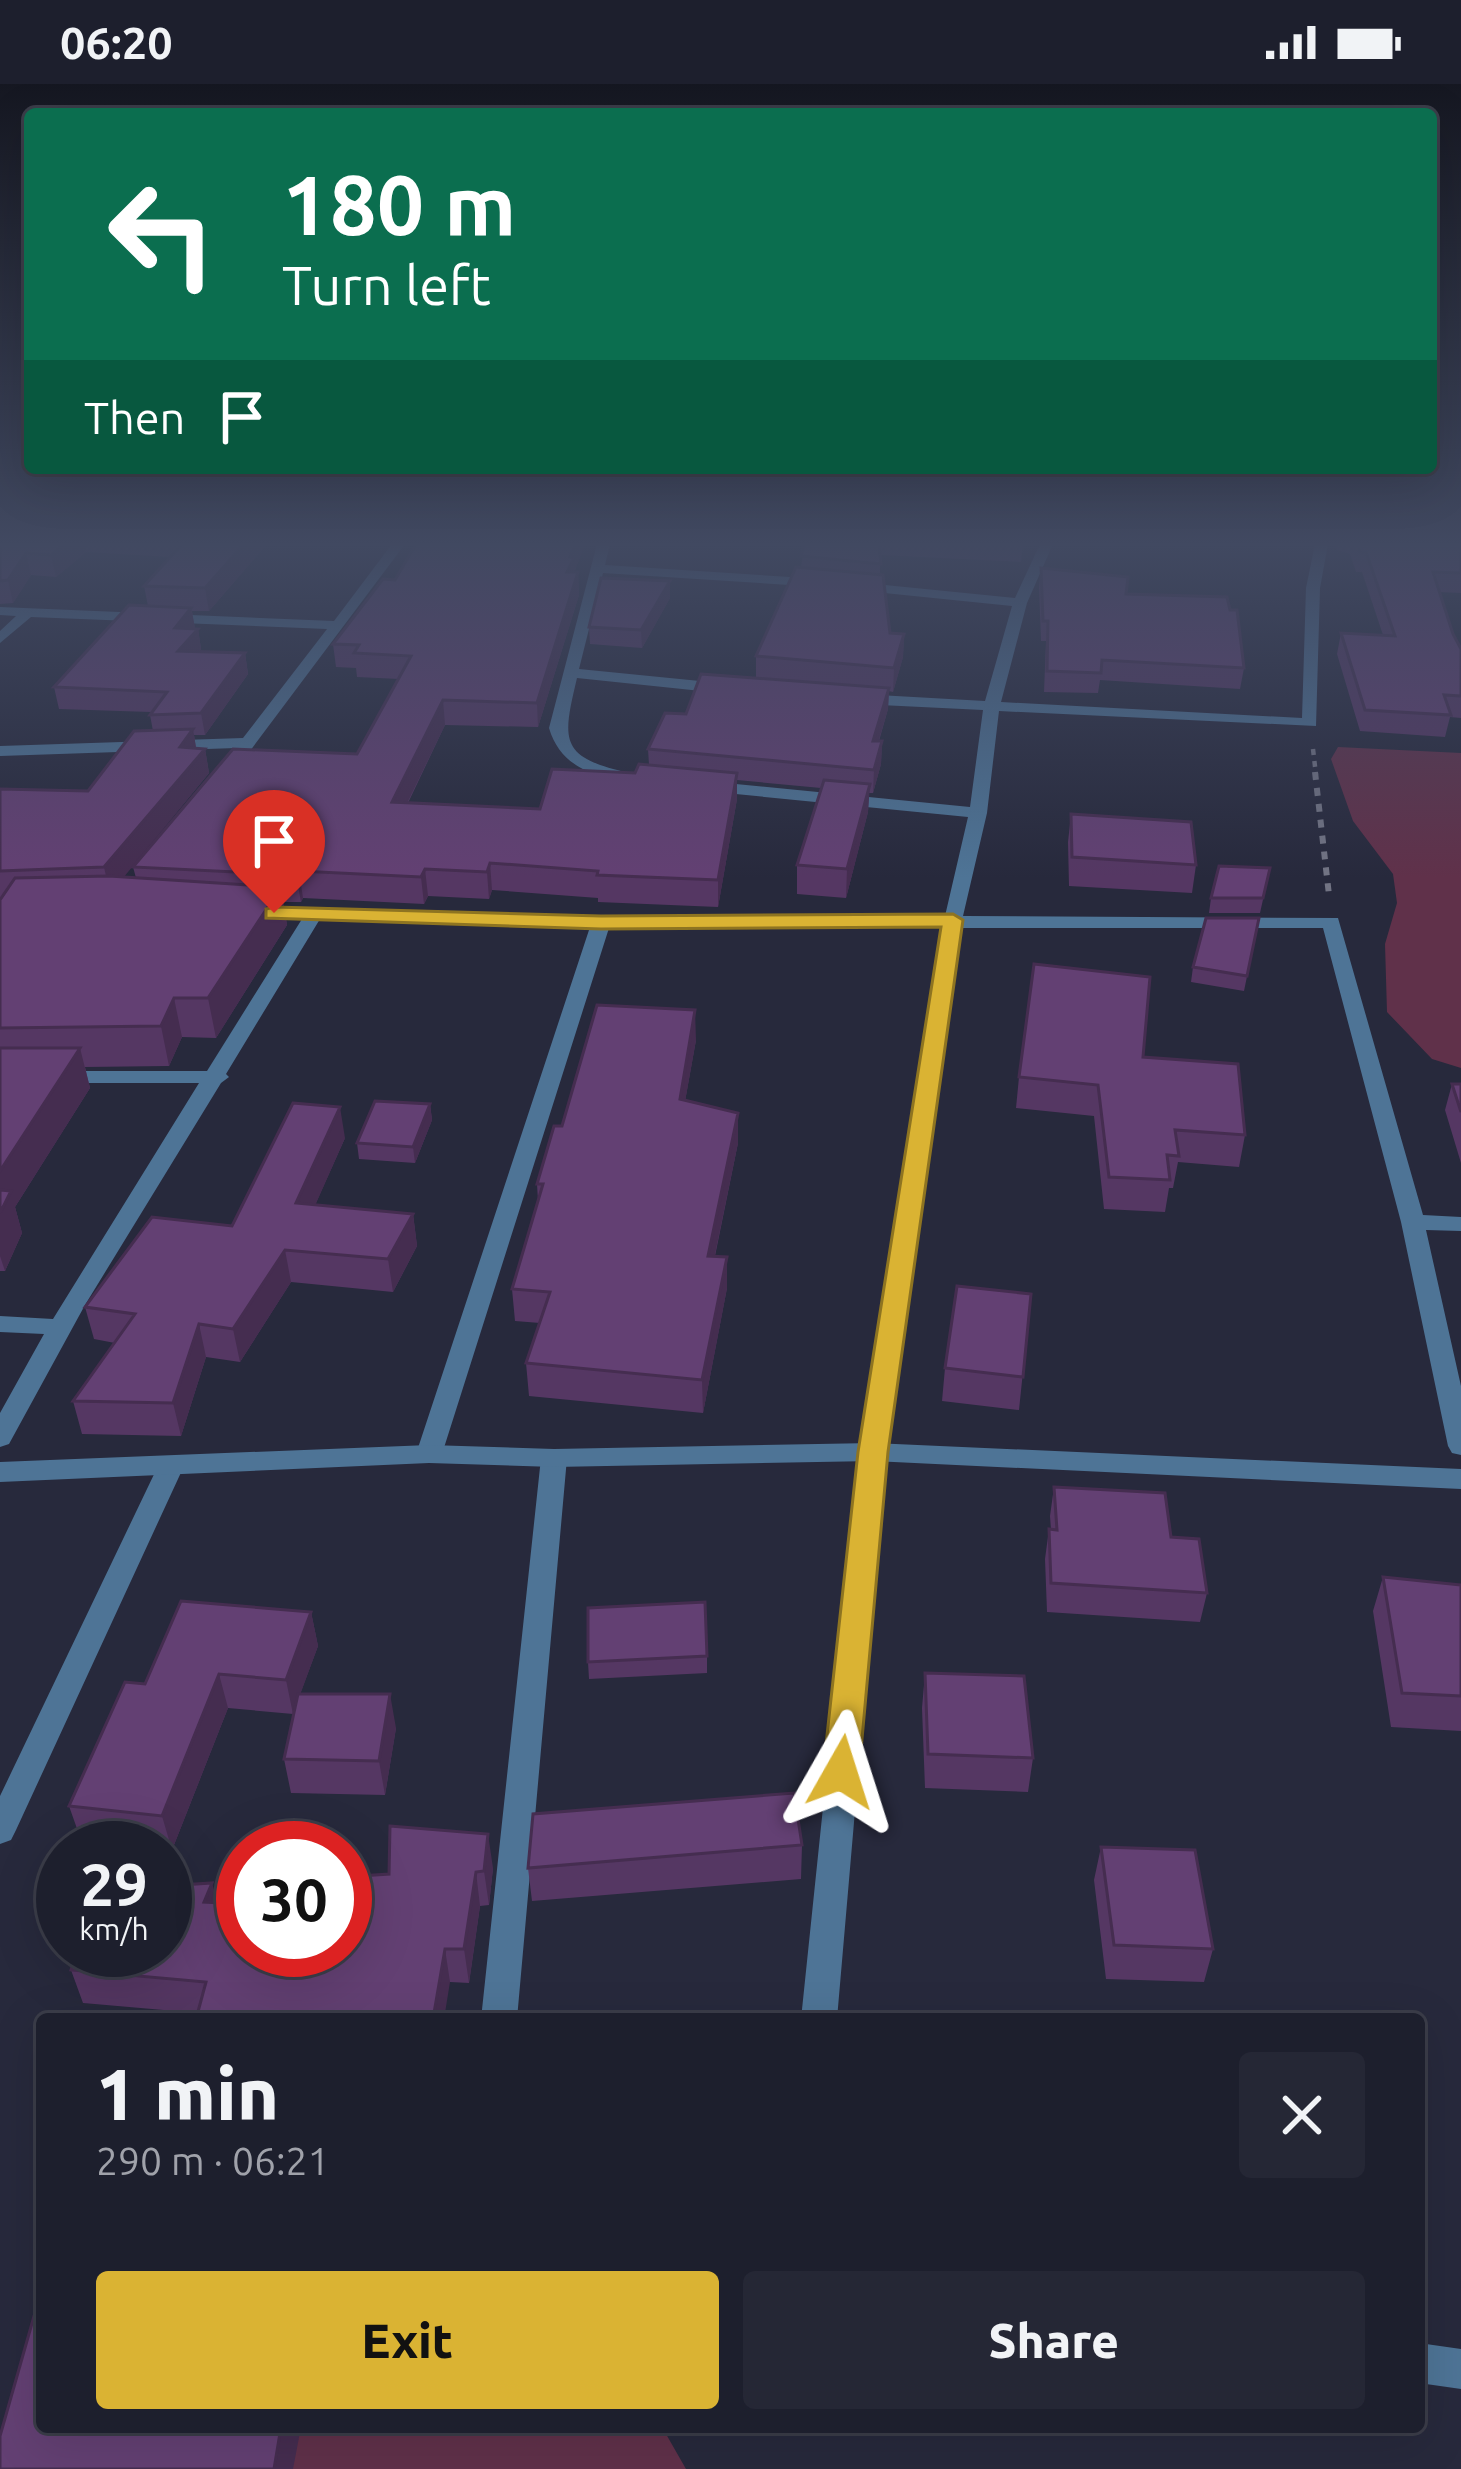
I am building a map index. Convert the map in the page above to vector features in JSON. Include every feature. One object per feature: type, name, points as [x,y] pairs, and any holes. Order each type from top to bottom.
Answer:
[{"type":"street","points":[[220,779],[313,655]]},
{"type":"street","points":[[576,655],[557,728],[560,743],[569,756],[596,771],[632,779]]},
{"type":"street","points":[[820,2013],[873,1452],[953,920],[1006,655]]},
{"type":"street","points":[[850,699],[1310,723],[1312,655]]},
{"type":"street","points":[[571,673],[755,692]]},
{"type":"street","points":[[0,751],[249,743]]},
{"type":"street","points":[[678,784],[978,813]]},
{"type":"street","points":[[226,910],[601,922],[1331,922],[1413,1222],[1461,1446]]},
{"type":"street","points":[[0,1438],[56,1327],[218,1077],[313,916]]},
{"type":"street","points":[[429,1454],[601,922]]},
{"type":"street","points":[[0,1077],[218,1077]]},
{"type":"street","points":[[1413,1222],[1461,1224]]},
{"type":"street","points":[[0,1324],[56,1327]]},
{"type":"street","points":[[0,1472],[429,1454],[554,1458],[873,1452],[1461,1479]]},
{"type":"street","points":[[500,2013],[554,1458]]},
{"type":"street","points":[[0,1830],[170,1466]]},
{"type":"street","points":[[1425,2364],[1461,2368]]},
{"type":"path","points":[[1310,723],[1331,922]]},
{"type":"shaded area","points":[[1338,747],[1461,753],[1461,1068],[1432,1059],[1387,1012],[1385,944],[1397,903],[1393,874],[1353,821],[1331,759]]},
{"type":"shaded area","points":[[282,2433],[665,2433],[686,2469],[276,2469]]},
{"type":"building","points":[[83,655],[243,655],[201,713],[150,715],[167,692],[54,687]]},
{"type":"building","points":[[398,655],[552,655],[537,703],[443,700],[392,802],[540,809],[552,769],[635,773],[639,764],[737,773],[718,880],[597,875],[598,871],[490,863],[487,872],[425,869],[421,877],[133,867],[233,749],[357,754],[411,656]]},
{"type":"building","points":[[756,655],[898,655],[894,668]]},
{"type":"building","points":[[1047,655],[1242,655],[1244,668],[1102,660],[1101,673],[1047,671]]},
{"type":"building","points":[[1348,655],[1461,655],[1461,696],[1444,695],[1451,715],[1365,710]]},
{"type":"building","points":[[701,674],[889,688],[873,741],[882,741],[874,770],[648,749],[665,713],[686,714]]},
{"type":"building","points":[[193,729],[180,747],[205,749],[104,867],[0,871],[0,789],[88,791],[134,731]]},
{"type":"building","points":[[824,780],[870,784],[847,869],[797,865]]},
{"type":"building","points":[[1071,814],[1191,822],[1196,865],[1072,857]]},
{"type":"building","points":[[1219,866],[1270,868],[1263,898],[1211,898]]},
{"type":"building","points":[[109,876],[281,887],[208,998],[174,998],[161,1026],[0,1028],[0,900],[15,878]]},
{"type":"building","points":[[1206,918],[1259,918],[1247,976],[1193,967]]},
{"type":"building","points":[[1034,964],[1150,977],[1143,1057],[1238,1064],[1245,1135],[1175,1130],[1179,1156],[1167,1155],[1170,1180],[1109,1177],[1098,1085],[1019,1077]]},
{"type":"building","points":[[597,1005],[695,1010],[680,1099],[738,1113],[708,1256],[727,1257],[702,1380],[526,1363],[550,1292],[512,1289],[543,1184],[537,1184],[554,1126],[562,1126]]},
{"type":"building","points":[[0,1048],[80,1048],[0,1171]]},
{"type":"building","points":[[1452,1084],[1461,1084],[1461,1112]]},
{"type":"building","points":[[375,1101],[430,1104],[413,1147],[357,1143]]},
{"type":"building","points":[[293,1103],[340,1107],[296,1203],[413,1214],[388,1259],[285,1250],[233,1329],[199,1324],[173,1403],[73,1401],[135,1314],[85,1307],[152,1217],[232,1226]]},
{"type":"building","points":[[0,1190],[11,1191],[0,1213]]},
{"type":"building","points":[[957,1286],[1031,1294],[1023,1377],[945,1368]]},
{"type":"building","points":[[1054,1487],[1165,1493],[1171,1537],[1199,1539],[1207,1593],[1051,1583],[1049,1529],[1057,1530]]},
{"type":"building","points":[[1383,1577],[1461,1585],[1461,1696],[1402,1693]]},
{"type":"building","points":[[181,1601],[311,1612],[286,1680],[219,1674],[162,1816],[69,1806],[125,1682],[145,1684]]},
{"type":"building","points":[[705,1602],[707,1656],[588,1662],[588,1608]]},
{"type":"building","points":[[925,1673],[1024,1676],[1033,1758],[928,1754]]},
{"type":"building","points":[[298,1694],[390,1694],[379,1761],[284,1759]]},
{"type":"building","points":[[794,1793],[802,1845],[528,1868],[533,1814]]},
{"type":"building","points":[[390,1826],[488,1834],[484,1871],[476,1872],[464,1949],[445,1949],[434,2013],[198,2013],[206,1982],[150,1977],[192,1977],[192,1884],[212,1883],[204,1902],[216,1903],[216,1977],[372,1977],[372,1875],[389,1874]]},
{"type":"building","points":[[1101,1847],[1195,1850],[1213,1949],[1114,1945]]},
{"type":"building","points":[[36,2309],[36,2433],[280,2433],[274,2469],[0,2469],[0,2436]]},
{"type":"route","points":[[274,913],[601,922],[953,920],[873,1452],[841,1772]]}]
